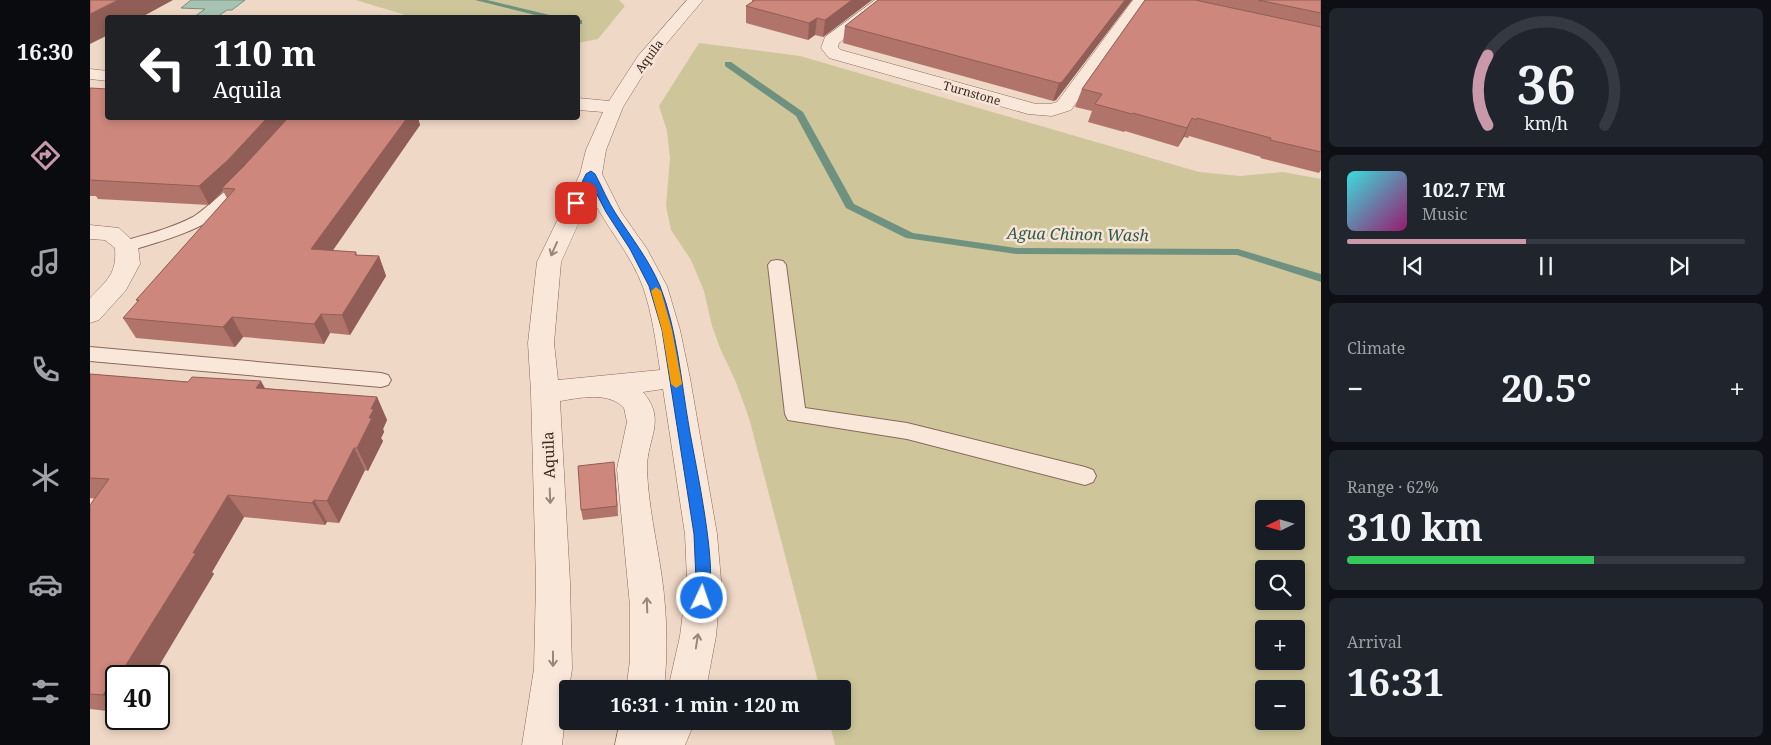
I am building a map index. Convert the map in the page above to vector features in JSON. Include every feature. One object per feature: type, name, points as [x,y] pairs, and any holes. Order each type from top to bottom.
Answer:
[{"type":"street","name":"Aquila","points":[[542,745],[553,669],[553,582],[545,392],[541,343],[549,262],[591,174],[596,150],[614,107],[644,60],[695,0]]},
{"type":"street","name":"Turnstone","points":[[885,0],[831,41],[829,48],[834,54],[1035,110],[1052,110],[1064,106],[1147,1]]},
{"type":"street","points":[[90,74],[105,76]]},
{"type":"street","points":[[580,104],[614,107]]},
{"type":"street","points":[[591,174],[610,212],[635,249],[654,286],[667,330],[701,534],[704,580],[698,636],[689,680]]},
{"type":"street","points":[[90,232],[111,233],[126,246],[128,264],[117,284],[90,314]]},
{"type":"street","points":[[545,392],[676,378]]},
{"type":"street","points":[[641,433],[663,403],[676,378]]},
{"type":"street","points":[[596,387],[618,389],[637,403],[643,422],[632,467],[646,588],[649,663],[646,680]]},
{"type":"street","points":[[635,745],[638,730]]},
{"type":"street","points":[[664,745],[672,730]]},
{"type":"lane","points":[[126,246],[185,229],[205,218],[223,204],[247,178]]},
{"type":"lane","points":[[777,265],[795,414],[907,431],[1084,476]]},
{"type":"lane","points":[[90,354],[381,380]]},
{"type":"shaded area","points":[[191,0],[245,0],[232,10],[227,10],[220,15],[197,15],[205,9],[181,8]]},
{"type":"shaded area","points":[[356,0],[619,0],[625,6],[598,39],[580,43],[580,15],[405,15]]},
{"type":"shaded area","points":[[699,43],[800,56],[1199,172],[1240,176],[1283,172],[1321,179],[1321,745],[835,745],[831,730],[851,730],[851,680],[818,680],[749,418],[712,326],[704,291],[691,260],[671,230],[666,206],[670,158],[667,131],[659,106]]},
{"type":"building","points":[[90,0],[118,0],[90,14]]},
{"type":"building","points":[[755,0],[852,0],[825,20],[817,18],[809,23],[746,6]]},
{"type":"building","points":[[878,0],[1125,0],[1062,82],[1059,83],[845,26]]},
{"type":"building","points":[[1145,0],[1195,0],[1321,27],[1321,152],[1270,140],[1271,138],[1197,118],[1196,120],[1192,118],[1187,128],[1095,104],[1102,94],[1082,89]]},
{"type":"building","points":[[1258,0],[1321,0],[1321,13]]},
{"type":"building","points":[[90,88],[105,89],[105,120],[265,120],[228,160],[199,186],[90,180]]},
{"type":"building","points":[[286,120],[406,120],[311,249],[356,252],[355,255],[379,256],[342,315],[321,314],[314,324],[232,317],[223,327],[123,318],[139,300],[136,300],[235,189],[222,188]]},
{"type":"building","points":[[90,374],[188,382],[192,377],[261,381],[256,388],[377,397],[371,409],[374,409],[369,418],[372,418],[357,448],[354,448],[327,501],[314,500],[312,503],[228,495],[193,553],[196,553],[126,665],[105,665],[105,692],[103,695],[90,694],[90,505],[109,479],[90,478]]},
{"type":"building","points":[[614,462],[617,506],[581,510],[578,466]]},
{"type":"waterway","name":"Agua Chinon Wash","points":[[478,0],[546,15]]},
{"type":"waterway","name":"Agua Chinon Wash","points":[[728,64],[800,114],[850,206],[910,236],[1016,251],[1238,252],[1321,278]]},
{"type":"slow traffic","points":[[656,291],[667,330],[676,384]]},
{"type":"route","points":[[576,203],[591,174],[610,212],[635,249],[654,286],[667,330],[701,534],[704,580],[702,598]]}]
